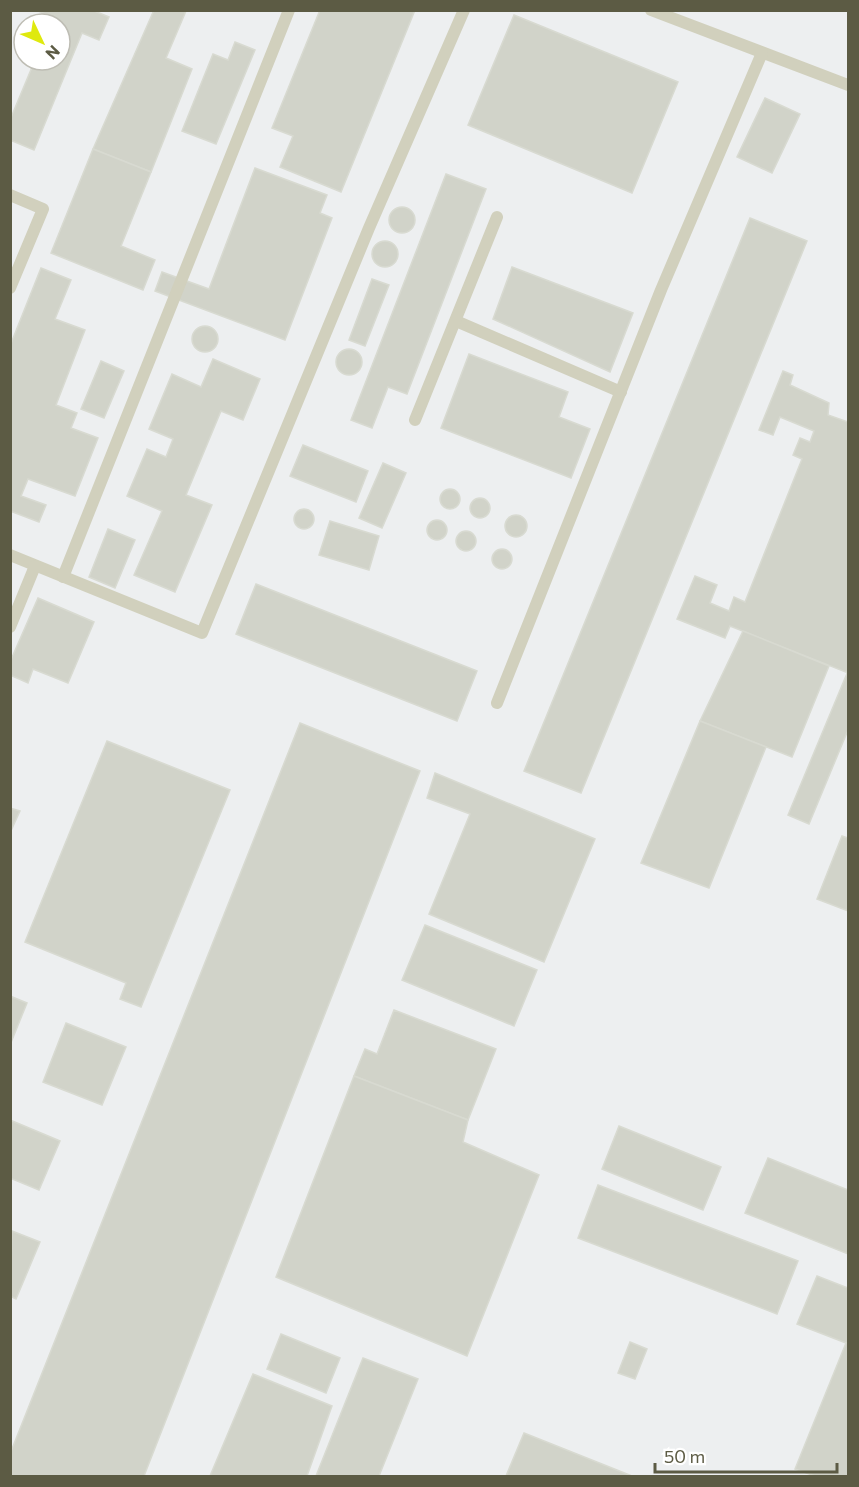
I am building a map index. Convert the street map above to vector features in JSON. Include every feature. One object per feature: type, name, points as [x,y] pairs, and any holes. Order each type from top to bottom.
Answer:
[{"type":"lane","points":[[63,577],[288,10]]},
{"type":"lane","points":[[10,555],[202,633],[364,239],[464,10]]},
{"type":"lane","points":[[651,10],[849,86]]},
{"type":"lane","points":[[497,703],[621,392],[762,52]]},
{"type":"lane","points":[[10,195],[43,209],[10,288]]},
{"type":"lane","points":[[415,420],[497,217]]},
{"type":"lane","points":[[456,321],[621,392]]},
{"type":"lane","points":[[10,627],[35,566]]},
{"type":"building","points":[[36,10],[92,10],[109,17],[99,40],[82,33],[72,57],[72,12]]},
{"type":"building","points":[[154,10],[186,11],[166,58],[192,69],[151,172],[93,149]]},
{"type":"building","points":[[320,10],[415,10],[341,192],[280,167],[293,136],[272,128]]},
{"type":"building","points":[[514,15],[678,82],[632,193],[468,125]]},
{"type":"building","points":[[235,42],[255,50],[216,144],[182,131],[213,54],[228,60]]},
{"type":"building","points":[[30,72],[66,72],[34,150],[10,140],[10,120]]},
{"type":"building","points":[[765,98],[800,114],[772,173],[737,157]]},
{"type":"building","points":[[93,149],[151,172],[121,246],[155,260],[143,290],[51,253]]},
{"type":"building","points":[[255,168],[327,195],[320,213],[332,218],[285,340],[155,291],[162,272],[209,289]]},
{"type":"building","points":[[446,174],[486,189],[407,394],[388,387],[372,428],[351,420]]},
{"type":"building","points":[[402,207],[411,211],[415,220],[411,229],[402,233],[393,229],[389,220],[393,211]]},
{"type":"building","points":[[750,218],[807,241],[581,793],[524,771]]},
{"type":"building","points":[[385,241],[394,245],[398,254],[394,263],[385,267],[376,263],[372,254],[376,245]]},
{"type":"building","points":[[512,267],[633,313],[610,372],[493,319]]},
{"type":"building","points":[[41,268],[71,280],[55,319],[85,330],[56,405],[77,413],[71,428],[98,438],[75,496],[28,479],[21,496],[46,505],[39,522],[10,511],[10,346]]},
{"type":"building","points":[[372,279],[389,285],[365,346],[349,340]]},
{"type":"building","points":[[205,326],[214,330],[218,339],[214,348],[205,352],[196,348],[192,339],[196,330]]},
{"type":"building","points":[[349,349],[358,353],[362,362],[358,371],[349,375],[340,371],[336,362],[340,353]]},
{"type":"building","points":[[469,354],[568,392],[559,417],[590,429],[571,478],[441,428]]},
{"type":"building","points":[[213,359],[260,379],[243,420],[221,411],[186,495],[212,505],[175,592],[134,575],[162,511],[127,496],[147,449],[166,457],[173,439],[149,429],[172,374],[201,387]]},
{"type":"building","points":[[101,361],[124,371],[104,418],[81,409]]},
{"type":"building","points":[[783,371],[793,375],[790,385],[829,403],[828,415],[848,422],[848,673],[730,626],[725,638],[677,619],[695,576],[717,585],[710,603],[729,611],[734,597],[745,602],[802,459],[793,455],[800,438],[810,442],[814,431],[780,417],[773,435],[759,430]]},
{"type":"building","points":[[303,445],[368,471],[356,502],[290,476]]},
{"type":"building","points":[[383,463],[406,473],[382,528],[359,518]]},
{"type":"building","points":[[446,489],[454,489],[460,495],[460,503],[454,509],[446,509],[440,503],[440,495]]},
{"type":"building","points":[[476,498],[484,498],[490,504],[490,512],[484,518],[476,518],[470,512],[470,504]]},
{"type":"building","points":[[300,509],[308,509],[314,515],[314,523],[308,529],[300,529],[294,523],[294,515]]},
{"type":"building","points":[[516,515],[526,522],[527,526],[520,536],[516,537],[506,530],[505,526],[512,516]]},
{"type":"building","points":[[433,520],[441,520],[447,526],[447,534],[441,540],[433,540],[427,534],[427,526]]},
{"type":"building","points":[[330,521],[379,536],[369,570],[319,555]]},
{"type":"building","points":[[108,529],[135,540],[115,588],[89,577]]},
{"type":"building","points":[[462,531],[470,531],[476,537],[476,545],[470,551],[462,551],[456,545],[456,537]]},
{"type":"building","points":[[498,549],[506,549],[512,555],[512,563],[506,569],[498,569],[492,563],[492,555]]},
{"type":"building","points":[[256,584],[477,671],[457,721],[236,634]]},
{"type":"building","points":[[38,598],[94,622],[68,683],[33,669],[28,683],[10,675],[10,662]]},
{"type":"building","points":[[743,631],[829,666],[792,757],[700,721]]},
{"type":"building","points":[[848,671],[848,730],[809,824],[788,815]]},
{"type":"building","points":[[700,721],[766,747],[709,888],[641,863]]},
{"type":"building","points":[[300,723],[420,771],[144,1476],[10,1476],[10,1454]]},
{"type":"building","points":[[107,741],[230,790],[141,1007],[120,999],[126,983],[25,942]]},
{"type":"building","points":[[435,773],[595,839],[544,962],[429,914],[470,814],[427,798]]},
{"type":"building","points":[[10,808],[20,811],[10,833]]},
{"type":"building","points":[[842,836],[848,838],[848,911],[817,899]]},
{"type":"building","points":[[425,925],[537,970],[514,1026],[402,980]]},
{"type":"building","points":[[10,996],[27,1003],[10,1045]]},
{"type":"building","points":[[394,1010],[496,1049],[468,1120],[354,1076],[365,1049],[377,1054]]},
{"type":"building","points":[[66,1023],[126,1047],[102,1105],[43,1082]]},
{"type":"building","points":[[354,1076],[468,1120],[463,1142],[539,1175],[467,1356],[276,1277]]},
{"type":"building","points":[[10,1120],[60,1141],[39,1190],[10,1178]]},
{"type":"building","points":[[619,1126],[721,1167],[703,1210],[602,1169]]},
{"type":"building","points":[[768,1158],[848,1190],[848,1254],[745,1213]]},
{"type":"building","points":[[598,1185],[798,1261],[777,1314],[578,1238]]},
{"type":"building","points":[[12,1231],[40,1242],[16,1299],[10,1296]]},
{"type":"building","points":[[817,1276],[848,1288],[848,1476],[815,1476],[795,1469],[846,1343],[797,1324]]},
{"type":"building","points":[[281,1334],[340,1358],[326,1393],[267,1369]]},
{"type":"building","points":[[630,1342],[647,1349],[635,1379],[618,1373]]},
{"type":"building","points":[[363,1358],[418,1379],[379,1476],[316,1476]]},
{"type":"building","points":[[253,1374],[332,1406],[307,1476],[210,1476]]},
{"type":"building","points":[[524,1433],[632,1476],[506,1476]]}]
